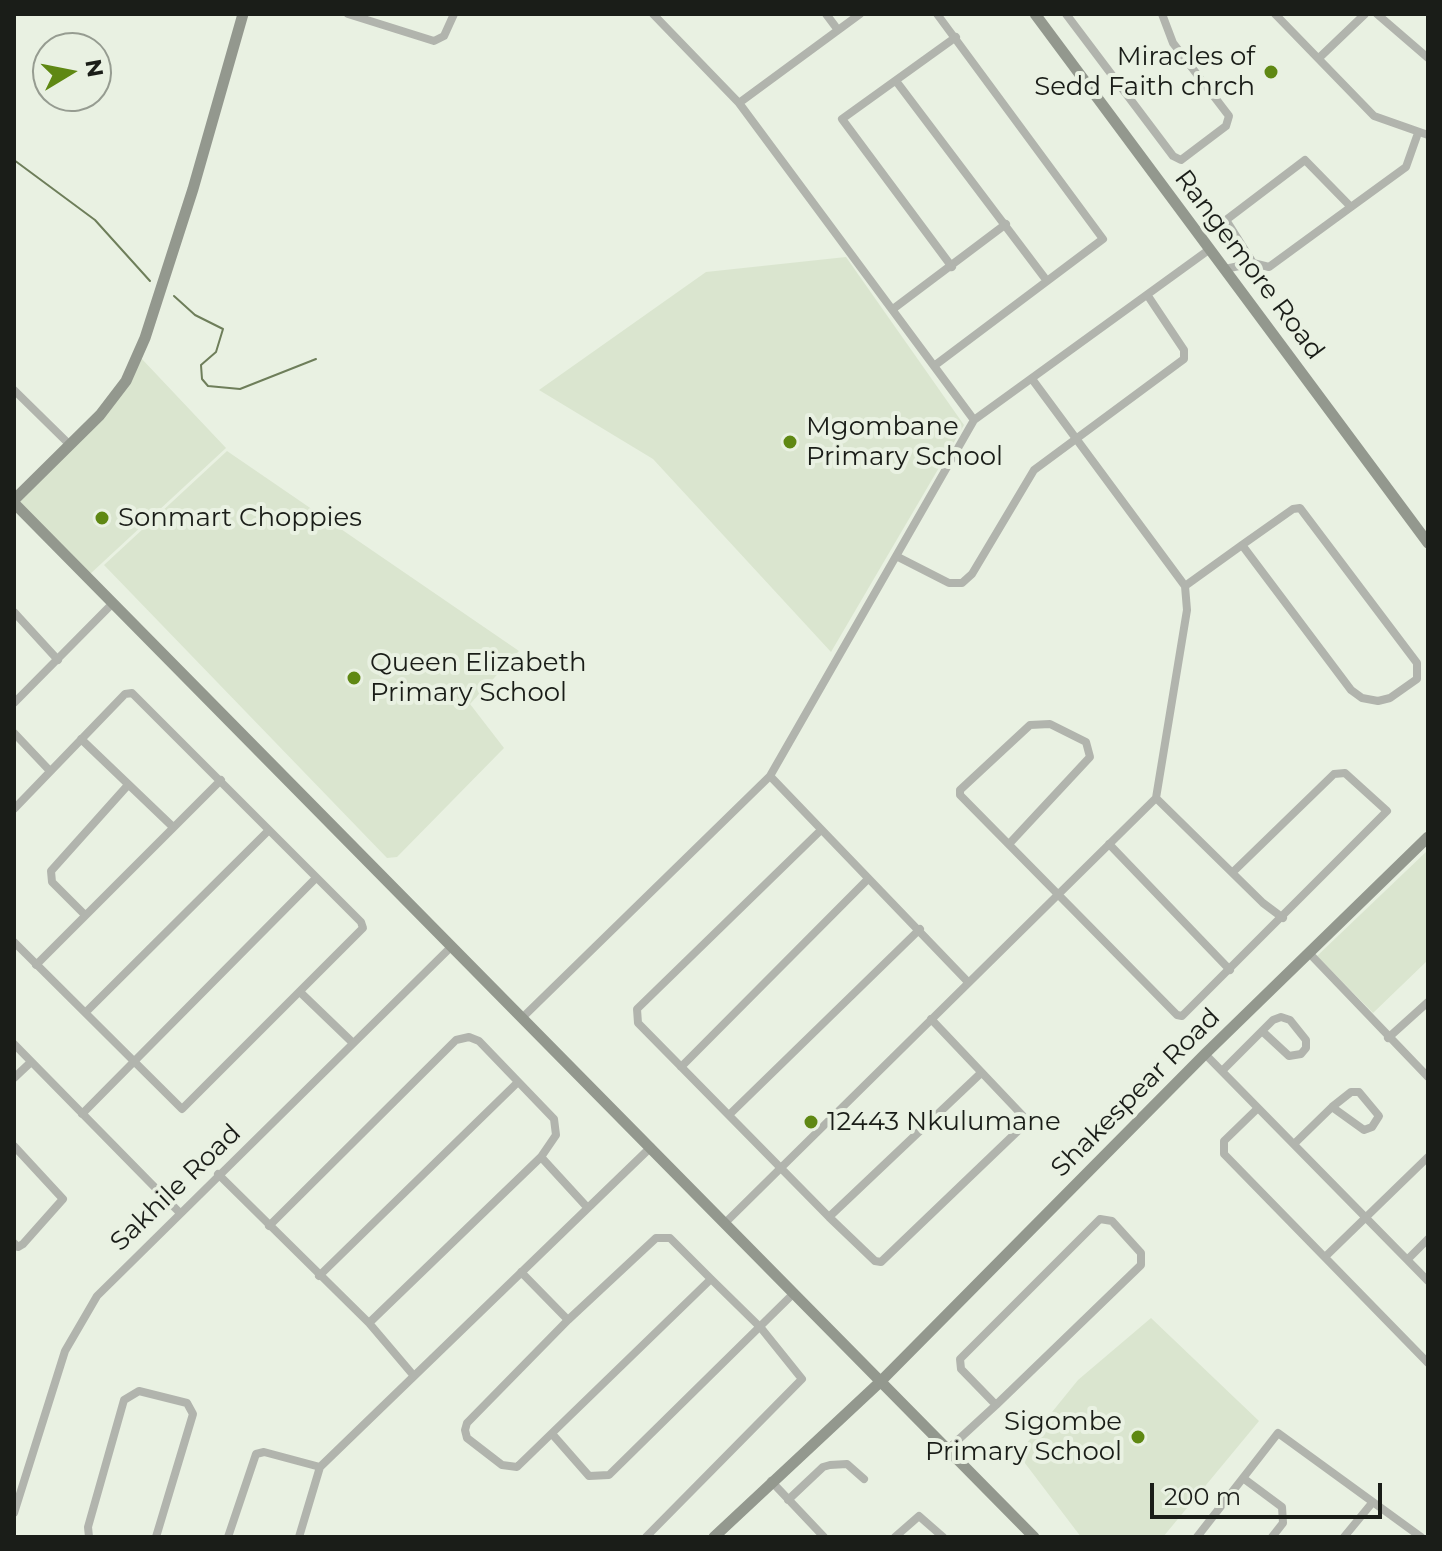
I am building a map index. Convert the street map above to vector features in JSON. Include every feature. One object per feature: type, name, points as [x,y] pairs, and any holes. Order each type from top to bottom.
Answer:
[{"type":"street","points":[[348,14],[434,41],[444,36],[454,14]]},
{"type":"street","points":[[653,14],[739,103],[974,420]]},
{"type":"street","points":[[826,14],[838,30]]},
{"type":"street","points":[[739,103],[860,14]]},
{"type":"street","points":[[934,366],[1101,243],[1101,235],[937,14]]},
{"type":"street","name":"Rangemore Road","points":[[1035,14],[1428,543]]},
{"type":"street","points":[[1066,14],[1173,156],[1181,160],[1226,126],[1229,116],[1173,43],[1162,14]]},
{"type":"street","points":[[1225,269],[1253,263],[1269,267],[1409,163],[1423,134],[1374,116],[1275,14]]},
{"type":"street","points":[[1319,58],[1365,14]]},
{"type":"street","points":[[1377,14],[1428,58]]},
{"type":"street","points":[[240,15],[145,338],[117,394],[14,502],[1034,1537]]},
{"type":"street","points":[[952,267],[842,119],[956,37]]},
{"type":"street","points":[[896,81],[1047,281]]},
{"type":"street","points":[[1253,263],[1226,218],[1301,161],[1308,160],[1351,207]]},
{"type":"street","points":[[893,309],[1006,224]]},
{"type":"street","points":[[522,1018],[770,776],[974,420],[1210,249]]},
{"type":"street","points":[[898,557],[949,583],[962,583],[972,574],[1028,476],[1184,359],[1184,350],[1148,296]]},
{"type":"street","points":[[726,1222],[1156,798],[1187,610],[1185,586],[1032,379]]},
{"type":"street","points":[[14,390],[70,445]]},
{"type":"street","points":[[1185,586],[1242,545],[1293,509],[1300,508],[1417,663],[1417,679],[1390,698],[1378,701],[1362,698],[1351,690],[1242,545]]},
{"type":"street","points":[[14,703],[113,603]]},
{"type":"street","points":[[14,612],[58,660]]},
{"type":"street","points":[[14,809],[125,694],[132,693],[361,922],[363,928],[185,1108],[179,1108],[14,942]]},
{"type":"street","points":[[1009,844],[1090,757],[1086,742],[1050,724],[1030,725],[960,790],[961,797],[1177,1015],[1186,1015],[1386,815],[1386,809],[1345,773],[1334,774],[1233,872]]},
{"type":"street","points":[[14,733],[50,771]]},
{"type":"street","points":[[81,739],[173,827]]},
{"type":"street","points":[[770,776],[968,982]]},
{"type":"street","points":[[36,965],[221,780]]},
{"type":"street","points":[[85,915],[52,882],[51,871],[128,785]]},
{"type":"street","points":[[1156,798],[1263,903],[1283,918]]},
{"type":"street","points":[[86,1012],[269,830]]},
{"type":"street","points":[[821,830],[637,1009],[638,1023],[875,1261],[887,1260],[1024,1125],[1023,1116],[931,1019]]},
{"type":"street","name":"Shakespear Road","points":[[714,1537],[879,1383],[1205,1054],[1428,837]]},
{"type":"street","points":[[1109,844],[1230,970]]},
{"type":"street","points":[[82,1114],[316,878]]},
{"type":"street","points":[[681,1067],[868,879]]},
{"type":"street","points":[[730,1114],[920,929]]},
{"type":"street","name":"Sakhile Road","points":[[14,1513],[73,1334],[116,1275],[452,946]]},
{"type":"street","points":[[1310,954],[1428,1077]]},
{"type":"street","points":[[301,993],[353,1043]]},
{"type":"street","points":[[1388,1038],[1428,1002]]},
{"type":"street","points":[[1222,1071],[1262,1031],[1273,1020],[1290,1020],[1306,1040],[1306,1048],[1301,1054],[1289,1056],[1262,1031]]},
{"type":"street","points":[[269,1226],[456,1040],[469,1037],[479,1041],[557,1125],[556,1135],[541,1157],[369,1323]]},
{"type":"street","points":[[14,1044],[180,1213]]},
{"type":"street","points":[[1205,1054],[1428,1281]]},
{"type":"street","points":[[14,1078],[31,1062]]},
{"type":"street","points":[[829,1217],[981,1073]]},
{"type":"street","points":[[319,1276],[518,1082]]},
{"type":"street","points":[[1294,1144],[1332,1107],[1351,1092],[1359,1092],[1379,1116],[1372,1127],[1364,1130],[1332,1107]]},
{"type":"street","points":[[1257,1109],[1224,1141],[1224,1154],[1428,1363]]},
{"type":"street","points":[[14,1146],[63,1199],[23,1244],[18,1247],[14,1243]]},
{"type":"street","points":[[299,1537],[320,1467],[586,1206],[651,1147]]},
{"type":"street","points":[[541,1157],[586,1206]]},
{"type":"street","points":[[1326,1256],[1428,1157]]},
{"type":"street","points":[[218,1174],[369,1323],[414,1376]]},
{"type":"street","points":[[946,1451],[996,1405],[1141,1265],[1141,1253],[1112,1221],[1100,1219],[960,1359],[961,1369],[996,1405]]},
{"type":"street","points":[[646,1537],[801,1384],[800,1373],[761,1328],[670,1238],[656,1238],[568,1320],[467,1423],[465,1430],[467,1438],[502,1465],[517,1467],[711,1279]]},
{"type":"street","points":[[1408,1259],[1428,1239]]},
{"type":"street","points":[[521,1272],[568,1320]]},
{"type":"street","points":[[553,1435],[589,1476],[609,1475],[794,1293]]},
{"type":"street","points":[[89,1537],[88,1527],[124,1400],[139,1391],[187,1403],[193,1414],[156,1537]]},
{"type":"street","points":[[1197,1537],[1274,1435],[1283,1433],[1421,1537]]},
{"type":"street","points":[[228,1537],[256,1454],[264,1452],[320,1467]]},
{"type":"street","points":[[788,1500],[823,1467],[830,1465],[847,1464],[864,1479]]},
{"type":"street","points":[[1243,1478],[1282,1507],[1283,1523],[1272,1537]]},
{"type":"street","points":[[771,1481],[824,1537]]},
{"type":"street","points":[[1344,1537],[1372,1503]]},
{"type":"street","points":[[901,1535],[916,1517],[922,1517],[943,1537]]},
{"type":"shaded area","name":"Mgombane Primary School","points":[[846,257],[964,425],[831,652],[653,459],[539,390],[706,272]]},
{"type":"shaded area","points":[[141,358],[226,448],[89,575],[17,501],[107,414]]},
{"type":"shaded area","name":"Queen Elizabeth Primary School","points":[[227,451],[519,651],[470,704],[504,748],[397,857],[387,858],[104,565]]},
{"type":"shaded area","points":[[1428,850],[1428,960],[1373,1013],[1317,956]]},
{"type":"shaded area","name":"Sigombe Primary School","points":[[1151,1318],[1259,1421],[1163,1537],[1081,1537],[1018,1454],[1078,1380]]},
{"type":"waterway","points":[[14,160],[95,220],[150,281]]},
{"type":"waterway","points":[[174,296],[195,315],[223,329],[216,352],[201,365],[202,379],[208,386],[240,389],[316,359]]},
{"type":"place","name":"Miracles of Sedd Faith chrch","points":[[1271,72]]},
{"type":"place","name":"Mgombane Primary School","points":[[790,442]]},
{"type":"place","name":"Sonmart Choppies","points":[[102,518]]},
{"type":"place","name":"Queen Elizabeth Primary School","points":[[354,678]]},
{"type":"place","name":"12443 Nkulumane","points":[[811,1122]]},
{"type":"place","name":"Sigombe Primary School","points":[[1138,1437]]}]
